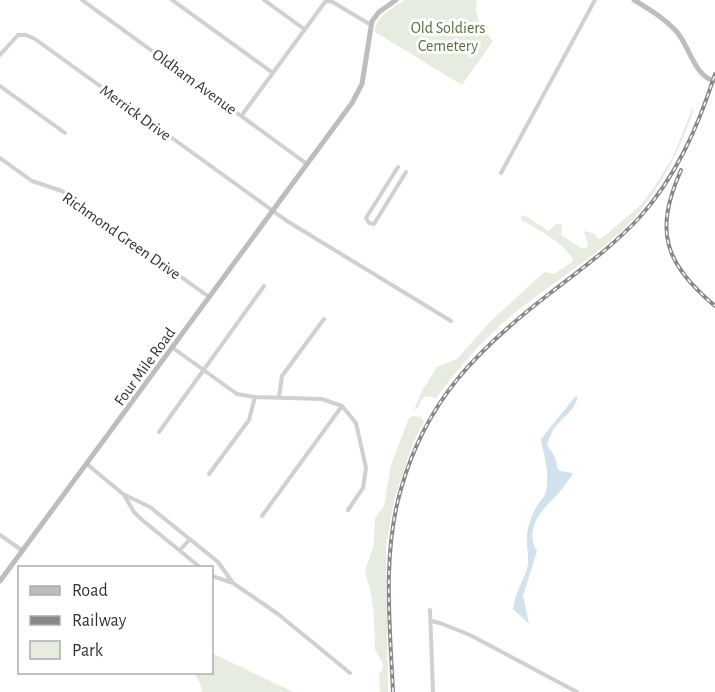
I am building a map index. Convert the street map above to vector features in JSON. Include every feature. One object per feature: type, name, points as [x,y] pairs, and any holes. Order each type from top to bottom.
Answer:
[{"type":"street","name":"Oldham Avenue","points":[[82,0],[307,164]]},
{"type":"street","points":[[172,0],[273,73]]},
{"type":"street","points":[[264,0],[304,29]]},
{"type":"street","points":[[242,115],[322,4],[328,1],[334,2],[371,25],[379,12],[396,0]]},
{"type":"street","points":[[501,173],[595,0]]},
{"type":"street","points":[[634,0],[660,16],[674,29],[686,44],[702,75],[708,80],[715,81]]},
{"type":"street","name":"Four Mile Road","points":[[0,581],[88,465],[361,88],[371,25]]},
{"type":"street","name":"Merrick Drive","points":[[0,55],[16,36],[22,34],[30,36],[273,211],[451,321]]},
{"type":"street","points":[[0,86],[65,133]]},
{"type":"street","name":"Richmond Green Drive","points":[[0,158],[32,181],[62,191],[210,298]]},
{"type":"street","points":[[398,167],[366,218],[369,223],[374,224],[406,172]]},
{"type":"street","points":[[159,432],[264,286]]},
{"type":"street","points":[[279,397],[282,376],[324,319]]},
{"type":"street","points":[[173,348],[237,394],[255,397],[322,399],[342,406],[356,423],[366,468],[363,488],[348,510]]},
{"type":"street","points":[[209,474],[249,420],[255,397]]},
{"type":"street","points":[[262,516],[342,406]]},
{"type":"street","points":[[88,465],[123,494],[150,507],[190,538],[218,562],[233,583]]},
{"type":"street","points":[[123,494],[141,519],[200,566]]},
{"type":"street","points":[[0,535],[23,551]]},
{"type":"street","points":[[180,550],[190,538]]},
{"type":"street","points":[[213,576],[233,583],[278,614],[350,673]]},
{"type":"street","points":[[430,610],[433,692]]},
{"type":"street","points":[[431,621],[440,622],[470,635],[577,692]]},
{"type":"green space","name":"Old Soldiers Cemetery","points":[[405,0],[477,0],[476,12],[482,27],[493,41],[462,85],[375,32],[381,17]]},
{"type":"green space","points":[[692,109],[694,109],[684,136],[672,162],[650,198],[629,224],[599,250],[505,321],[474,352],[436,398],[426,396],[414,410],[422,391],[437,367],[457,359],[489,323],[544,272],[554,274],[572,262],[573,259],[556,241],[521,220],[521,217],[524,215],[549,231],[556,224],[561,224],[561,235],[581,248],[586,248],[588,245],[584,232],[586,231],[594,234],[598,239],[602,238],[640,206],[655,186],[673,157]]},
{"type":"green space","points":[[421,417],[424,422],[413,443],[394,501],[386,547],[388,692],[380,692],[379,674],[383,669],[383,664],[375,650],[374,615],[365,571],[374,544],[375,518],[384,506],[391,465],[409,418]]},
{"type":"green space","points":[[213,653],[293,692],[202,692],[195,674],[213,674]]},
{"type":"water","points":[[575,397],[578,397],[575,403],[552,432],[547,445],[555,458],[557,468],[560,471],[573,473],[560,492],[542,511],[533,530],[532,537],[537,551],[523,596],[529,624],[513,609],[528,565],[529,525],[547,487],[541,439]]},
{"type":"railway","points":[[393,692],[389,615],[391,539],[401,489],[425,429],[440,403],[458,379],[499,335],[596,258],[639,218],[675,168],[693,132],[715,74]]},
{"type":"railway","points":[[681,170],[668,211],[666,229],[669,245],[684,275],[715,306]]}]
